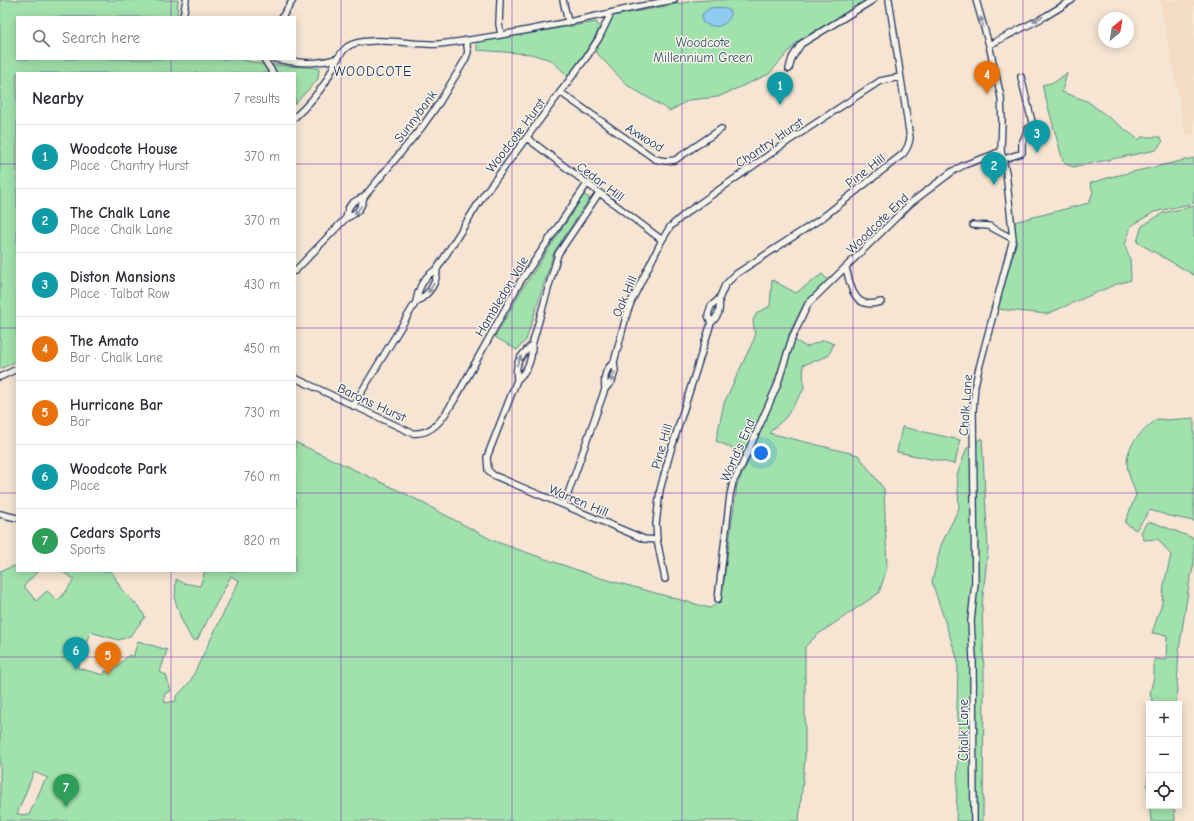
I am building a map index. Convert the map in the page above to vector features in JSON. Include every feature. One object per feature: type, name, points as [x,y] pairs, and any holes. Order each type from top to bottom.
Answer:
[{"type":"street","points":[[183,16],[186,0]]},
{"type":"street","points":[[283,16],[293,0]]},
{"type":"street","points":[[500,0],[499,24],[501,35]]},
{"type":"street","points":[[563,0],[568,22]]},
{"type":"street","points":[[296,115],[313,100],[325,84],[338,58],[347,47],[355,43],[437,44],[501,35],[674,0]]},
{"type":"street","points":[[789,69],[792,58],[801,44],[873,0]]},
{"type":"street","name":"Pine Hill","points":[[711,323],[708,315],[711,306],[719,299],[725,285],[736,274],[822,218],[899,158],[907,150],[910,138],[889,0]]},
{"type":"street","name":"Chalk Lane","points":[[974,821],[974,704],[971,621],[975,583],[973,411],[975,385],[978,372],[1013,239],[1006,172],[1001,151],[1001,97],[989,45],[976,0]]},
{"type":"street","points":[[989,45],[1046,16],[1072,0]]},
{"type":"street","name":"Woodcote Hurst","points":[[416,302],[426,296],[436,281],[437,270],[483,196],[588,56],[599,38],[611,13]]},
{"type":"street","name":"Sunnybank","points":[[296,270],[346,218],[354,215],[362,207],[364,197],[439,103],[465,60],[468,52],[466,40]]},
{"type":"street","points":[[282,60],[311,63],[324,62],[338,58]]},
{"type":"street","points":[[265,60],[272,72]]},
{"type":"street","name":"Chantry Hurst","points":[[662,240],[670,227],[686,213],[787,142],[880,81],[900,77]]},
{"type":"street","points":[[1004,159],[1022,153],[1022,143],[1028,129],[1033,126],[1021,77]]},
{"type":"street","name":"Axwood","points":[[560,92],[655,159],[665,161],[675,160],[721,129]]},
{"type":"street","name":"Cedar Hill","points":[[527,138],[662,240]]},
{"type":"street","name":"Woodcote End","points":[[792,338],[808,304],[912,202],[953,171],[964,165],[1001,151]]},
{"type":"street","name":"Hambledon Vale","points":[[438,423],[458,394],[520,282],[587,184]]},
{"type":"street","points":[[517,380],[526,372],[532,357],[532,345],[558,254],[599,193]]},
{"type":"street","name":"Sunnybank","points":[[346,218],[348,207],[354,200],[364,197]]},
{"type":"street","points":[[973,225],[989,226],[1013,239]]},
{"type":"street","name":"Oak Hill","points":[[604,390],[612,381],[615,371],[614,362],[632,300],[662,240]]},
{"type":"street","points":[[846,268],[854,294],[858,299],[866,304],[881,302]]},
{"type":"street","name":"Woodcote Hurst","points":[[353,406],[416,302],[418,291],[427,276],[431,272],[437,270]]},
{"type":"street","name":"Pine Hill","points":[[665,579],[657,540],[656,524],[660,490],[670,453],[711,323],[717,317],[720,310],[719,299]]},
{"type":"street","name":"World's End","points":[[718,599],[730,495],[733,482],[742,466],[777,386],[792,338]]},
{"type":"street","points":[[517,380],[516,368],[521,356],[532,345]]},
{"type":"street","name":"Oak Hill","points":[[564,505],[604,390],[604,378],[607,369],[614,362]]},
{"type":"street","points":[[0,377],[16,369]]},
{"type":"street","name":"Barons Hurst","points":[[296,378],[412,433],[420,434],[426,432],[438,423]]},
{"type":"street","name":"Warren Hill","points":[[517,380],[487,457],[488,470],[493,475],[644,539],[657,540]]},
{"type":"street","points":[[0,514],[16,518]]},
{"type":"shaded area","points":[[1160,0],[1194,1],[1194,133],[1186,135]]},
{"type":"green space","points":[[0,0],[178,0],[177,16],[16,16],[16,60],[243,60],[261,64],[319,68],[318,79],[296,103],[296,72],[16,72],[16,361],[0,369]]},
{"type":"green space","name":"Woodcote Millennium Green","points":[[868,0],[798,41],[769,74],[718,97],[689,100],[670,111],[627,85],[592,48],[613,16],[693,1]]},
{"type":"green space","points":[[596,22],[600,27],[591,44],[568,76],[551,60],[531,54],[477,50],[477,42]]},
{"type":"green space","points":[[1067,73],[1062,92],[1087,101],[1139,140],[1141,137],[1160,137],[1163,141],[1156,150],[1073,167],[1066,164],[1063,161],[1042,85],[1055,82]]},
{"type":"green space","points":[[1194,158],[1194,203],[1154,212],[1131,226],[1125,245],[1130,259],[1131,280],[1114,285],[1047,314],[997,309],[1017,241],[1010,223],[1089,203],[1093,192],[1090,183]]},
{"type":"green space","points":[[584,195],[590,198],[554,252],[526,340],[517,350],[495,337],[521,291]]},
{"type":"green space","points":[[1194,206],[1194,275],[1137,242],[1142,226],[1163,213]]},
{"type":"green space","points":[[822,274],[828,280],[805,302],[788,336],[806,347],[824,340],[834,344],[828,356],[803,365],[804,389],[786,417],[769,433],[858,455],[884,489],[887,568],[879,593],[817,635],[805,647],[805,758],[799,821],[0,821],[0,571],[16,565],[16,572],[37,572],[24,586],[36,601],[47,591],[58,601],[74,579],[63,572],[112,572],[121,589],[140,608],[145,617],[130,636],[119,640],[90,632],[78,668],[104,675],[105,671],[110,673],[129,655],[133,657],[138,641],[167,650],[160,672],[166,675],[171,691],[164,694],[165,703],[176,701],[176,697],[190,682],[239,581],[231,576],[197,640],[192,640],[182,621],[175,600],[176,579],[183,583],[200,586],[205,572],[296,572],[296,442],[406,494],[494,541],[597,577],[710,608],[721,601],[737,485],[751,456],[716,441],[724,403],[755,337],[753,320],[757,313],[770,306],[772,280],[796,293]],"holes":[[[34,772],[48,778],[44,782],[29,815],[17,814]]]},
{"type":"green space","points":[[1194,418],[1194,521],[1169,516],[1150,510],[1136,530],[1125,523],[1136,495],[1128,471],[1127,462],[1130,448],[1139,435],[1157,419],[1168,420]]},
{"type":"green space","points":[[902,427],[960,440],[955,464],[897,452]]},
{"type":"green space","points":[[982,438],[988,548],[982,605],[984,676],[983,821],[956,821],[959,726],[957,708],[958,661],[932,582],[941,545],[959,508],[957,475],[967,448]]},
{"type":"green space","points":[[1147,522],[1155,523],[1193,538],[1194,541],[1194,564],[1189,585],[1179,650],[1176,701],[1152,701],[1150,693],[1154,677],[1154,659],[1166,660],[1167,635],[1152,633],[1162,603],[1164,585],[1171,555],[1158,539],[1144,540],[1141,532]]},
{"type":"green space","points":[[1149,809],[1174,809],[1175,821],[1151,821]]},
{"type":"water","points":[[720,7],[729,10],[731,15],[726,23],[719,26],[711,26],[702,22],[702,14],[710,8]]},
{"type":"place","name":"The Amato","points":[[987,94]]},
{"type":"place","name":"Woodcote House","points":[[780,105]]},
{"type":"place","name":"Diston Mansions","points":[[1037,153]]},
{"type":"place","name":"The Chalk Lane","points":[[994,185]]},
{"type":"place","name":"Woodcote Park","points":[[76,670]]},
{"type":"place","name":"Hurricane Bar","points":[[108,675]]},
{"type":"place","name":"Cedars Sports","points":[[66,807]]},
{"type":"district","name":"WOODCOTE","points":[[373,71]]}]
